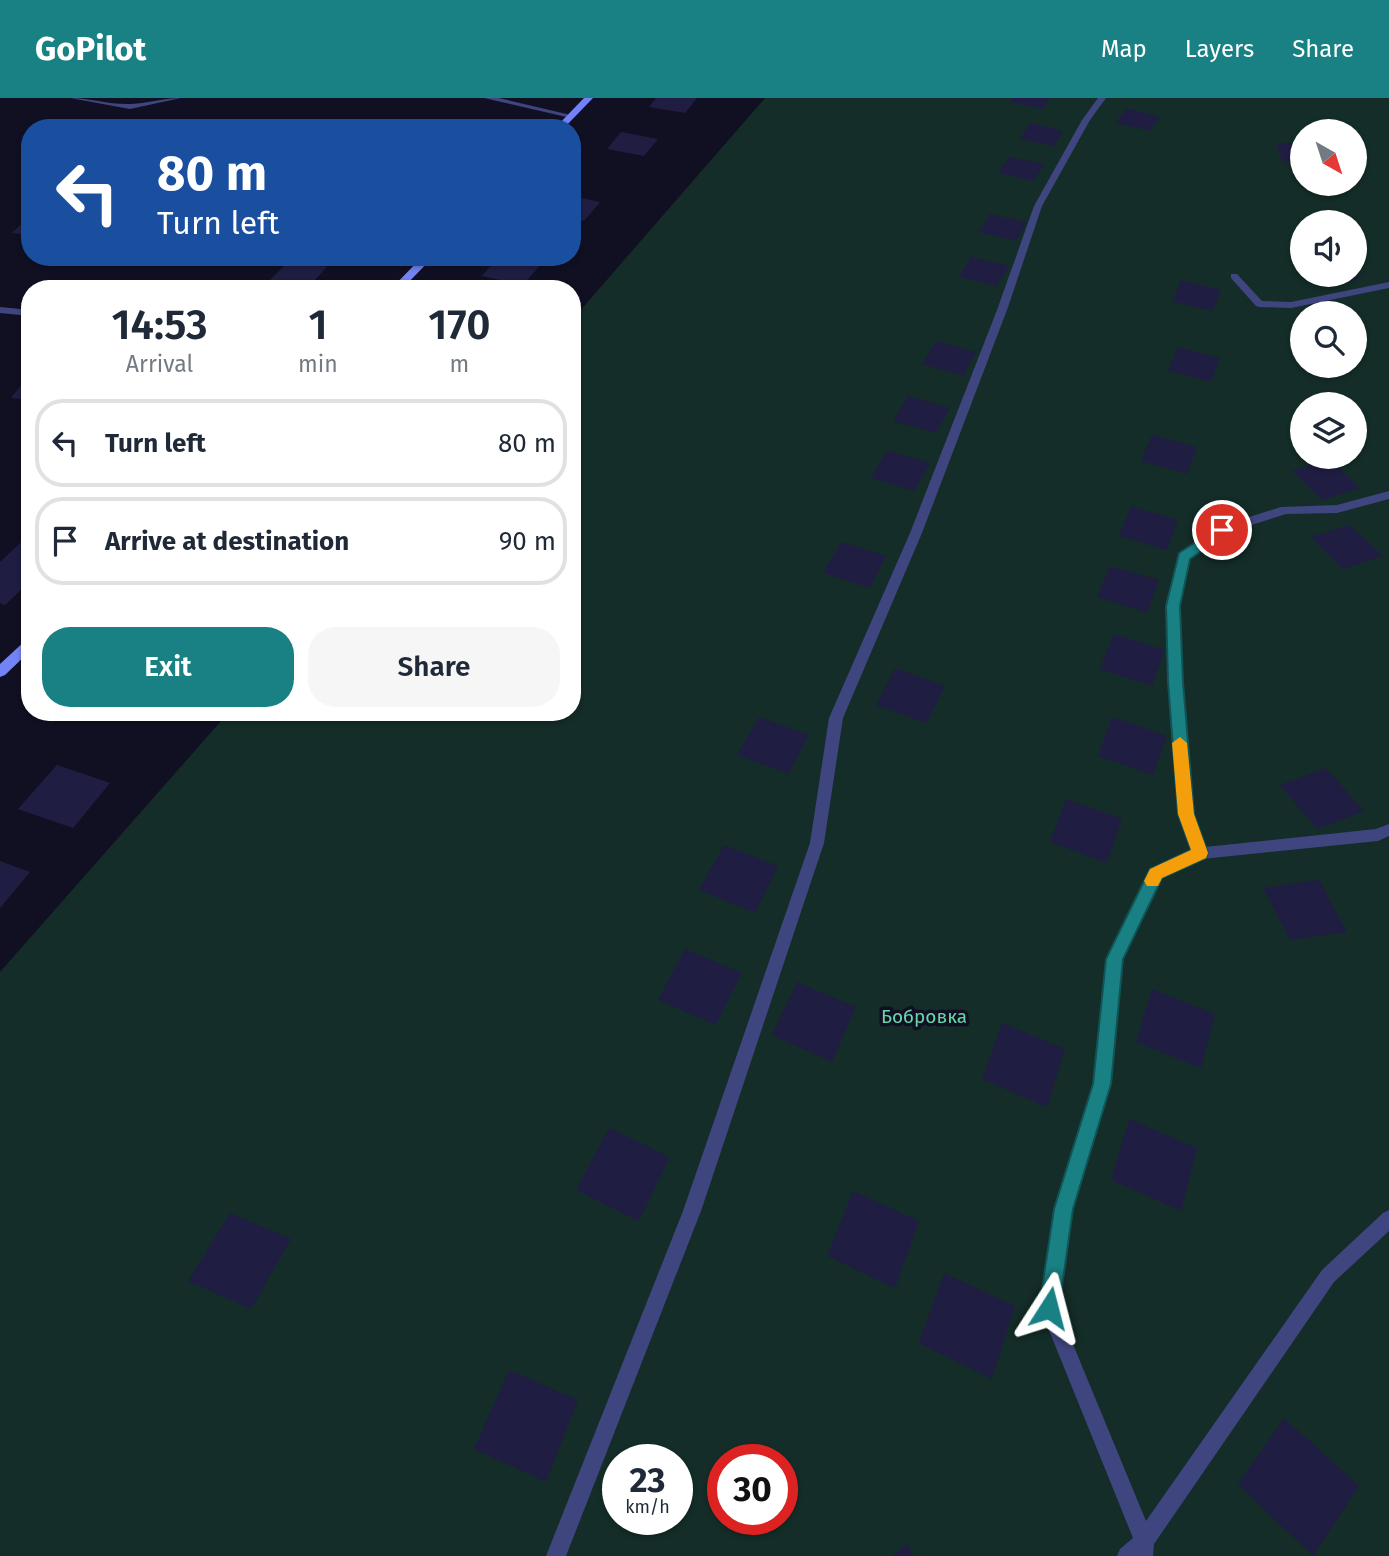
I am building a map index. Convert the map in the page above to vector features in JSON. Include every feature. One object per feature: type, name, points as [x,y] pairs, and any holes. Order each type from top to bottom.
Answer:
[{"type":"street","points":[[74,98],[130,107],[177,98]]},
{"type":"street","points":[[488,98],[571,116]]},
{"type":"street","points":[[568,119],[589,98]]},
{"type":"street","points":[[556,1556],[692,1211],[817,843],[836,718],[916,533],[1002,310],[1038,206],[1086,120],[1102,98]]},
{"type":"street","points":[[405,280],[419,266]]},
{"type":"street","points":[[1234,276],[1259,304],[1291,305],[1389,285]]},
{"type":"street","points":[[0,310],[21,312]]},
{"type":"street","points":[[1200,853],[1186,814],[1175,682],[1173,606],[1184,556],[1222,530],[1285,510],[1337,509],[1389,495]]},
{"type":"street","points":[[0,672],[21,652]]},
{"type":"street","points":[[1144,1548],[1049,1308],[1064,1209],[1102,1084],[1115,959],[1156,873],[1200,853],[1378,835],[1389,830]]},
{"type":"street","points":[[1127,1556],[1144,1548],[1328,1276],[1389,1219]]},
{"type":"green space","name":"Бобровка","points":[[765,98],[1389,98],[1389,1556],[0,1556],[0,972],[221,721],[581,721],[581,310]]},
{"type":"building","points":[[656,98],[697,98],[685,113],[649,107]]},
{"type":"building","points":[[1012,98],[1049,98],[1043,109],[1010,102]]},
{"type":"building","points":[[1127,108],[1160,117],[1150,131],[1116,123]]},
{"type":"building","points":[[1030,123],[1063,131],[1054,146],[1020,139]]},
{"type":"building","points":[[621,132],[658,139],[644,156],[607,149]]},
{"type":"building","points":[[1276,143],[1290,144],[1290,161],[1282,161]]},
{"type":"building","points":[[1009,157],[1044,164],[1034,181],[998,173]]},
{"type":"building","points":[[581,198],[600,202],[584,221],[581,220]]},
{"type":"building","points":[[990,214],[1027,222],[1016,241],[979,232]]},
{"type":"building","points":[[21,224],[21,234],[12,233]]},
{"type":"building","points":[[971,257],[1009,266],[997,286],[959,277]]},
{"type":"building","points":[[284,266],[327,267],[315,280],[270,280]]},
{"type":"building","points":[[490,266],[539,266],[527,280],[500,280],[482,276]]},
{"type":"building","points":[[1181,280],[1221,290],[1213,311],[1172,301]]},
{"type":"building","points":[[936,341],[976,352],[963,376],[922,364]]},
{"type":"building","points":[[1178,347],[1220,358],[1211,382],[1168,371]]},
{"type":"building","points":[[21,385],[21,399],[11,398]]},
{"type":"building","points":[[908,396],[950,408],[936,433],[893,421]]},
{"type":"building","points":[[1152,435],[1197,447],[1187,474],[1141,461]]},
{"type":"building","points":[[887,450],[930,463],[914,491],[871,478]]},
{"type":"building","points":[[1340,469],[1360,488],[1322,500],[1292,471]]},
{"type":"building","points":[[1131,506],[1178,520],[1167,550],[1119,536]]},
{"type":"building","points":[[1350,525],[1383,556],[1343,569],[1311,537]]},
{"type":"building","points":[[21,542],[21,590],[5,605],[0,603],[0,562]]},
{"type":"building","points":[[841,542],[886,556],[870,588],[823,573]]},
{"type":"building","points":[[1110,566],[1159,580],[1147,613],[1097,597]]},
{"type":"building","points":[[1114,634],[1165,650],[1152,686],[1100,669]]},
{"type":"building","points":[[895,668],[945,686],[927,723],[876,705]]},
{"type":"building","points":[[759,717],[809,735],[788,774],[737,755]]},
{"type":"building","points":[[1112,717],[1167,736],[1153,775],[1098,756]]},
{"type":"building","points":[[57,765],[110,783],[73,828],[18,809]]},
{"type":"building","points":[[1326,768],[1364,811],[1317,829],[1280,785]]},
{"type":"building","points":[[1066,799],[1122,819],[1107,863],[1050,842]]},
{"type":"building","points":[[724,845],[778,866],[755,913],[699,890]]},
{"type":"building","points":[[0,861],[30,872],[0,908]]},
{"type":"building","points":[[1319,880],[1347,932],[1290,940],[1263,888]]},
{"type":"building","points":[[685,949],[742,973],[716,1025],[658,1000]]},
{"type":"building","points":[[797,982],[856,1007],[832,1062],[772,1035]]},
{"type":"building","points":[[1152,989],[1215,1014],[1201,1068],[1136,1042]]},
{"type":"building","points":[[1002,1023],[1065,1049],[1047,1107],[982,1079]]},
{"type":"building","points":[[1129,1119],[1197,1148],[1181,1211],[1111,1180]]},
{"type":"building","points":[[609,1128],[670,1157],[639,1221],[576,1190]]},
{"type":"building","points":[[853,1191],[919,1221],[895,1288],[827,1256]]},
{"type":"building","points":[[230,1213],[291,1239],[251,1309],[188,1281]]},
{"type":"building","points":[[944,1273],[1015,1306],[992,1379],[919,1343]]},
{"type":"building","points":[[509,1370],[578,1400],[546,1482],[474,1449]]},
{"type":"building","points":[[1284,1418],[1359,1486],[1313,1556],[1238,1484]]},
{"type":"building","points":[[907,1544],[914,1556],[892,1556]]},
{"type":"slow traffic","points":[[1153,881],[1156,873],[1200,853],[1186,814],[1180,743]]},
{"type":"route","points":[[1049,1308],[1064,1209],[1102,1084],[1115,959],[1156,873],[1200,853],[1186,814],[1175,682],[1173,606],[1184,556],[1222,530]]}]
